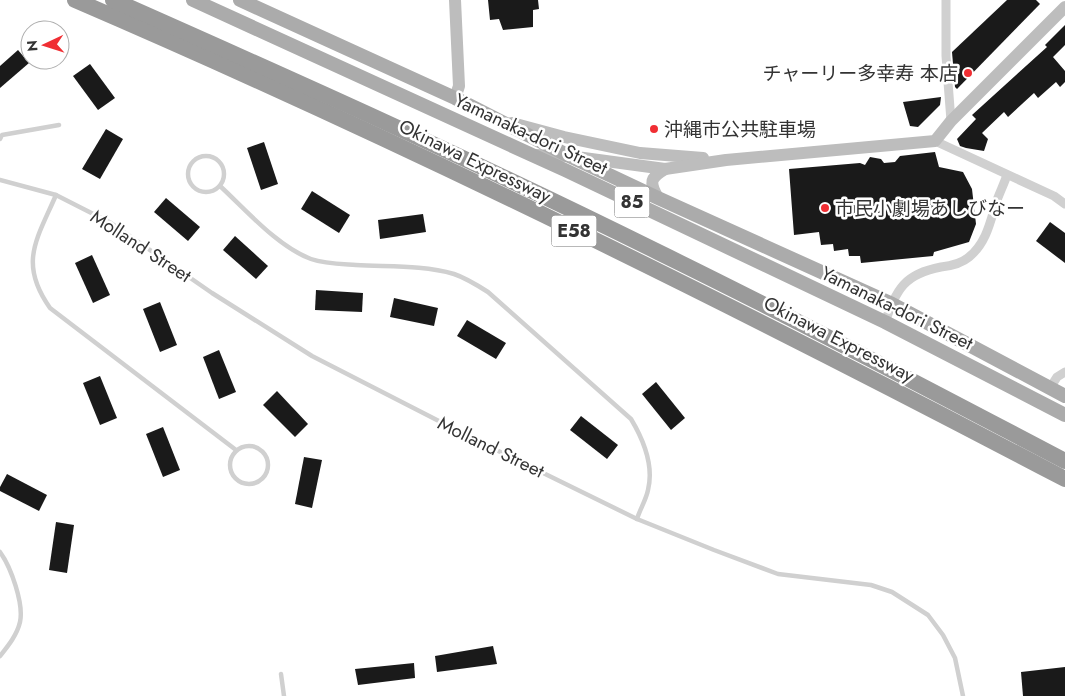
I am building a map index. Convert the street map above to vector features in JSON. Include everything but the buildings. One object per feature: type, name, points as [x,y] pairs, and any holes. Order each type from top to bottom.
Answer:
[{"type":"highway","name":"Okinawa Expressway","points":[[75,0],[179,45],[383,139],[624,254],[869,376],[1065,479]]},
{"type":"highway","name":"Okinawa Expressway","points":[[113,0],[398,128],[570,209],[877,361],[1065,461]]},
{"type":"main road","name":"Yamanaka-dori Street","points":[[193,0],[611,192],[885,322],[1065,415]]},
{"type":"main road","name":"Yamanaka-dori Street","points":[[240,0],[454,98],[560,153],[892,304],[1057,382],[1065,396]]},
{"type":"street","points":[[454,0],[459,86],[454,98]]},
{"type":"street","points":[[946,0],[946,56],[951,121]]},
{"type":"street","points":[[935,141],[951,121],[1065,7]]},
{"type":"street","points":[[496,119],[564,137],[640,153],[726,160]]},
{"type":"street","points":[[564,137],[560,153],[564,165],[594,178],[611,192]]},
{"type":"street","points":[[530,155],[560,153],[665,168],[726,160],[935,141],[1054,196],[1065,204]]},
{"type":"street","points":[[658,198],[652,187],[652,179],[665,168]]},
{"type":"street","points":[[885,322],[892,304],[905,282],[924,270],[951,266],[968,258],[982,243],[1007,175]]},
{"type":"street","points":[[1057,382],[1065,372]]},
{"type":"lane","points":[[0,139],[2,135],[59,125]]},
{"type":"lane","points":[[205,156],[220,162],[224,176],[220,186],[206,192],[199,190],[193,185],[189,174],[192,164],[197,159],[205,156]]},
{"type":"lane","name":"Molland Street","points":[[0,180],[56,195],[112,223],[212,293],[312,356],[472,438],[637,519],[778,574],[871,585],[892,592],[928,615],[943,635],[954,658],[963,696]]},
{"type":"lane","points":[[220,186],[281,242],[298,254],[313,260],[332,264],[430,269],[454,274],[469,280],[488,292],[630,419],[640,435],[650,472],[648,490],[637,519]]},
{"type":"lane","points":[[56,195],[34,246],[32,258],[35,277],[42,297],[50,308],[236,450]]},
{"type":"lane","points":[[250,445],[262,450],[266,455],[268,462],[267,470],[258,482],[242,483],[232,474],[229,466],[230,458],[236,450],[242,446],[250,445]]},
{"type":"lane","points":[[0,552],[6,560],[21,606],[20,622],[10,643],[0,656]]},
{"type":"lane","points":[[281,674],[284,696]]},
{"type":"place","name":"チャーリー多幸寿 本店","points":[[968,73]]},
{"type":"place","name":"沖縄市公共駐車場","points":[[654,129]]},
{"type":"place","name":"市民小劇場あしびなー","points":[[825,208]]}]
